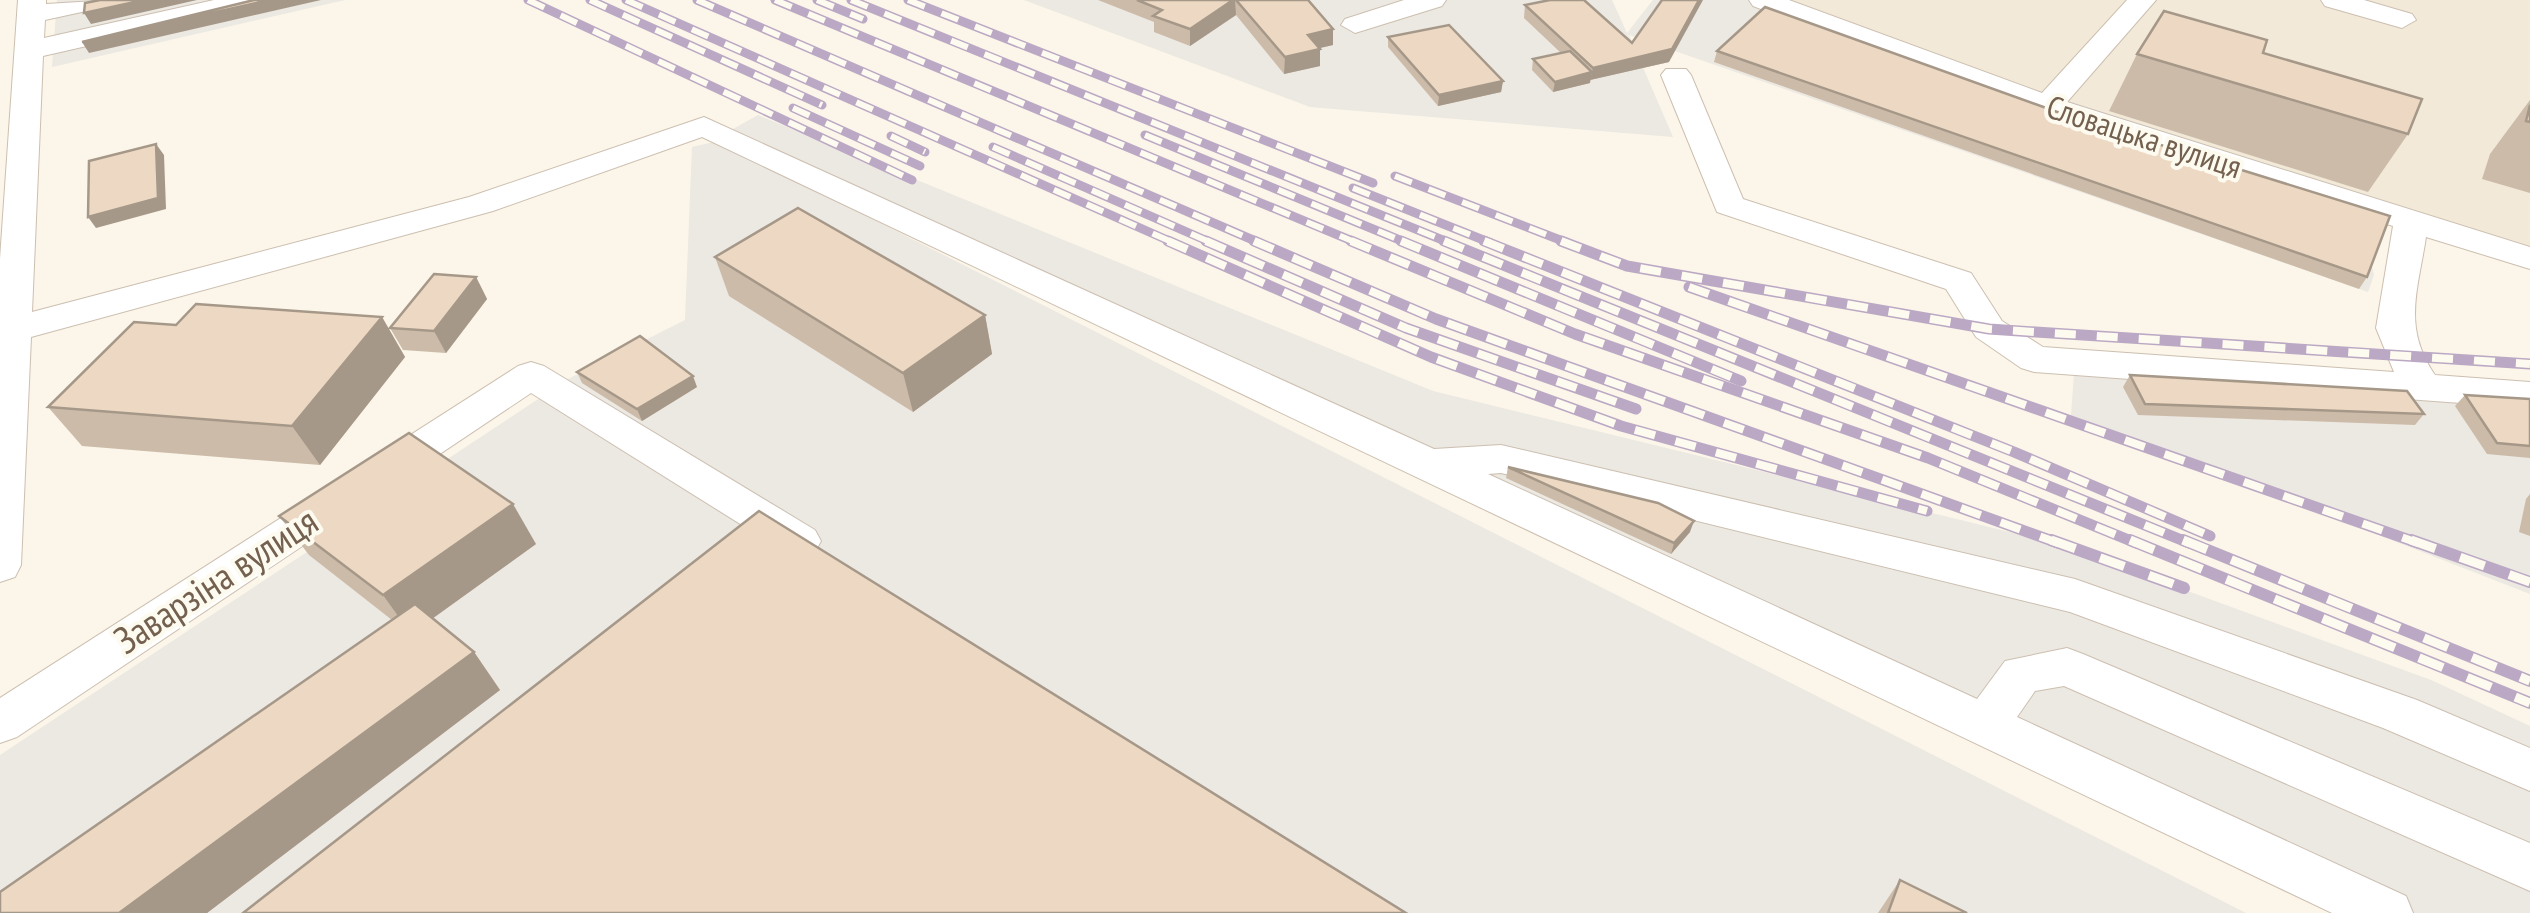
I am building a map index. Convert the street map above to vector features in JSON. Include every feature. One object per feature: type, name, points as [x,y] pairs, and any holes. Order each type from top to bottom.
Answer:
[{"type":"street","points":[[0,565],[32,7],[99,0]]},
{"type":"street","points":[[30,50],[251,0]]},
{"type":"street","points":[[1355,25],[1432,0]]},
{"type":"street","name":"Словацька вулиця","points":[[1763,0],[2047,106],[2530,258]]},
{"type":"street","points":[[2047,106],[2142,0]]},
{"type":"street","points":[[2334,0],[2402,20]]},
{"type":"street","points":[[2104,42],[2140,54]]},
{"type":"street","points":[[1676,75],[1730,205],[1959,281],[1990,329],[2034,360],[2530,395]]},
{"type":"street","points":[[15,330],[481,204],[704,126],[2387,913]]},
{"type":"street","points":[[2411,221],[2394,328],[2402,356],[2424,388]]},
{"type":"street","name":"Заварзіна вулиця","points":[[1,723],[531,375],[832,561]]},
{"type":"street","points":[[1433,464],[1500,459],[2074,596],[2400,714],[2530,770]]},
{"type":"street","points":[[1986,724],[2021,674],[2067,667],[2530,867]]},
{"type":"street","name":"Заварзіна вулиця","points":[[0,688],[1,723]]},
{"type":"shaded area","points":[[57,0],[345,0],[52,67]]},
{"type":"shaded area","points":[[1024,0],[1612,0],[1627,33],[1653,0],[1760,0],[2383,204],[2370,259],[2374,275],[2368,292],[1629,35],[1673,137],[1310,107]]},
{"type":"shaded area","points":[[1763,0],[2530,0],[2530,258]]},
{"type":"shaded area","points":[[758,115],[1433,391],[2059,544],[2431,680],[2530,726],[2530,913],[2347,913],[717,138]]},
{"type":"shaded area","points":[[718,141],[2246,913],[0,913],[0,755],[570,378],[685,320],[692,147]]},
{"type":"shaded area","points":[[2074,374],[2530,400],[2530,594],[2071,415]]},
{"type":"building","points":[[144,0],[84,13],[85,3]]},
{"type":"building","points":[[254,0],[270,0],[82,42]]},
{"type":"building","points":[[1137,0],[1233,0],[1190,29],[1153,16],[1162,10]]},
{"type":"building","points":[[1236,0],[1308,0],[1333,29],[1308,35],[1320,49],[1285,57]]},
{"type":"building","points":[[1584,0],[1632,43],[1662,0],[1699,0],[1672,49],[1593,68],[1525,5]]},
{"type":"building","points":[[1765,7],[2077,119],[2390,216],[2367,277],[1717,51]]},
{"type":"building","points":[[2164,11],[2267,40],[2263,53],[2422,99],[2408,134],[2137,54]]},
{"type":"building","points":[[1449,25],[1503,81],[1439,95],[1388,37]]},
{"type":"building","points":[[1570,51],[1592,72],[1555,82],[1533,59]]},
{"type":"building","points":[[156,144],[158,198],[88,217],[89,161]]},
{"type":"building","points":[[798,208],[985,315],[903,373],[715,257]]},
{"type":"building","points":[[434,274],[476,277],[434,331],[390,328]]},
{"type":"building","points":[[196,304],[382,317],[292,426],[48,407],[134,322],[176,325]]},
{"type":"building","points":[[640,336],[693,376],[637,409],[577,372]]},
{"type":"building","points":[[2130,375],[2407,391],[2424,414],[2145,404]]},
{"type":"building","points":[[2465,395],[2530,399],[2530,446],[2497,443]]},
{"type":"building","points":[[409,433],[513,504],[383,595],[279,516]]},
{"type":"building","points":[[1508,467],[1658,503],[1694,521],[1674,543]]},
{"type":"building","points":[[759,511],[1406,913],[243,913]]},
{"type":"building","points":[[415,604],[474,652],[119,913],[0,913],[0,892]]},
{"type":"building","points":[[1900,880],[1967,913],[1888,913]]},
{"type":"railway","points":[[528,0],[912,180]]},
{"type":"railway","points":[[590,0],[822,105]]},
{"type":"railway","points":[[626,0],[1174,243]]},
{"type":"railway","points":[[697,0],[1260,243]]},
{"type":"railway","points":[[775,0],[1357,243]]},
{"type":"railway","points":[[817,0],[863,19]]},
{"type":"railway","points":[[851,0],[1450,243]]},
{"type":"railway","points":[[908,0],[1373,183]]},
{"type":"railway","points":[[793,108],[920,166]]},
{"type":"railway","points":[[1145,135],[1407,243]]},
{"type":"railway","points":[[891,136],[925,152]]},
{"type":"railway","points":[[993,147],[1212,243]]},
{"type":"railway","points":[[1395,176],[1568,243]]},
{"type":"railway","points":[[1353,188],[1491,243]]},
{"type":"railway","points":[[1168,241],[1431,357],[1621,426],[1927,511]]},
{"type":"railway","points":[[1206,241],[1406,328],[1636,409]]},
{"type":"railway","points":[[1254,241],[1436,319],[2058,543]]},
{"type":"railway","points":[[1351,241],[1575,334],[1928,458],[2136,543]]},
{"type":"railway","points":[[1401,241],[1741,381]]},
{"type":"railway","points":[[1444,241],[2189,543]]},
{"type":"railway","points":[[1484,241],[2014,452],[2210,536]]},
{"type":"railway","points":[[1561,241],[1627,266],[1989,329],[2530,364]]},
{"type":"railway","points":[[1689,287],[2418,543]]},
{"type":"railway","points":[[2051,540],[2184,588]]},
{"type":"railway","points":[[2130,540],[2530,703]]},
{"type":"railway","points":[[2183,540],[2530,681]]},
{"type":"railway","points":[[2411,540],[2530,582]]}]
